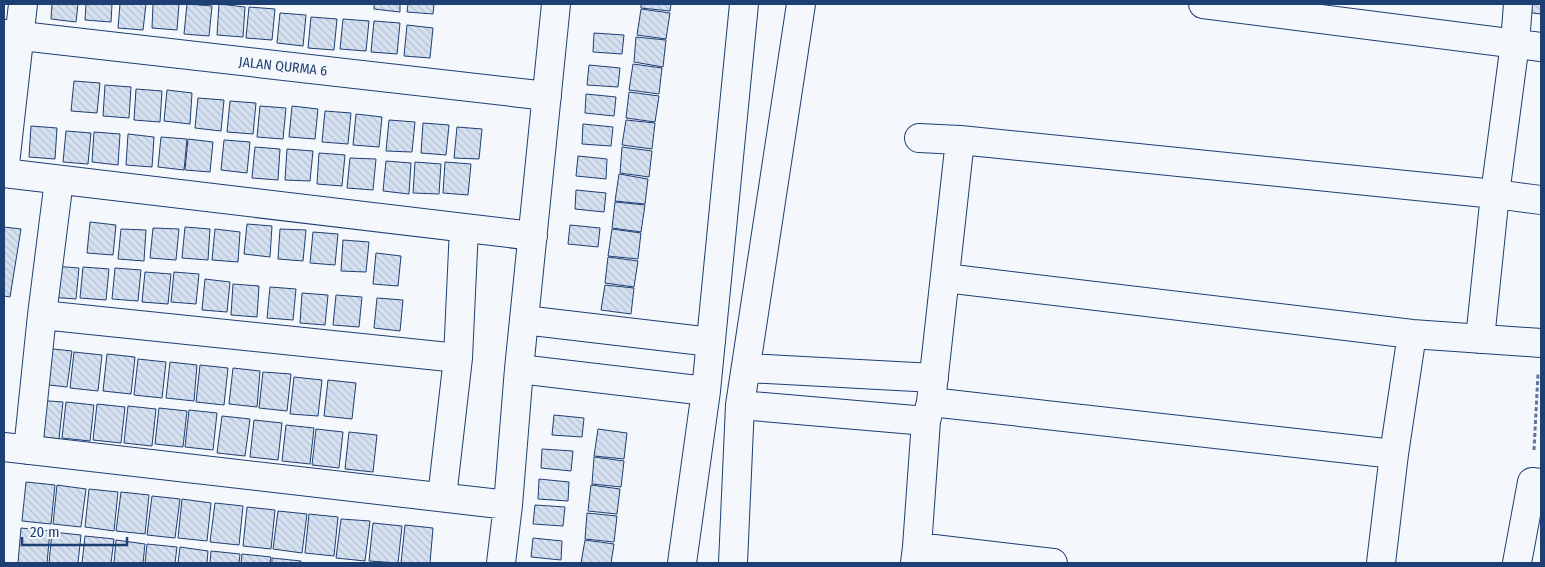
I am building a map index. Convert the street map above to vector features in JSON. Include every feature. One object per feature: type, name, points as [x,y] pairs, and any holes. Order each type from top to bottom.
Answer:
[{"type":"street","points":[[23,4],[11,35],[4,173],[533,236]]},
{"type":"street","points":[[501,563],[556,4]]},
{"type":"street","points":[[682,563],[706,391],[744,4]]},
{"type":"street","points":[[733,563],[740,405],[801,4]]},
{"type":"street","points":[[1203,4],[1528,45]]},
{"type":"street","points":[[1480,339],[1496,194],[1528,45],[1518,4]]},
{"type":"street","name":"JALAN QURMA 6","points":[[11,35],[547,96]]},
{"type":"street","points":[[920,138],[960,140],[1541,200]]},
{"type":"street","points":[[960,140],[930,401],[916,555],[1053,563]]},
{"type":"street","points":[[59,180],[42,315],[16,448],[508,504]]},
{"type":"street","points":[[442,497],[458,358],[464,228]]},
{"type":"street","points":[[945,278],[1412,334],[1541,343]]},
{"type":"street","points":[[42,315],[458,358]]},
{"type":"street","points":[[524,320],[711,342]]},
{"type":"street","points":[[1381,563],[1394,454],[1412,334]]},
{"type":"street","points":[[746,368],[930,401],[1394,454]]},
{"type":"street","points":[[519,369],[706,391]]},
{"type":"street","points":[[740,405],[930,401]]},
{"type":"street","points":[[1517,563],[1536,482]]},
{"type":"path","points":[[1536,482],[1541,343]]},
{"type":"building","points":[[52,4],[78,4],[76,22],[51,19]]},
{"type":"building","points":[[86,4],[112,4],[111,22],[85,20]]},
{"type":"building","points":[[120,4],[146,4],[143,30],[118,28]]},
{"type":"building","points":[[153,4],[179,4],[177,30],[152,28]]},
{"type":"building","points":[[187,4],[212,6],[209,36],[184,34]]},
{"type":"building","points":[[219,4],[245,7],[243,37],[217,35]]},
{"type":"building","points":[[374,4],[400,4],[400,12],[374,9]]},
{"type":"building","points":[[408,4],[434,4],[433,14],[407,12]]},
{"type":"building","points":[[641,4],[671,4],[670,11],[641,8]]},
{"type":"building","points":[[1518,4],[1541,4],[1541,14],[1517,11]]},
{"type":"building","points":[[249,7],[275,9],[272,40],[246,38]]},
{"type":"building","points":[[641,9],[670,13],[666,39],[637,35]]},
{"type":"building","points":[[280,13],[306,15],[303,46],[277,43]]},
{"type":"building","points":[[311,17],[337,19],[334,50],[308,48]]},
{"type":"building","points":[[343,19],[369,21],[366,51],[340,49]]},
{"type":"building","points":[[374,21],[400,23],[397,54],[371,52]]},
{"type":"building","points":[[407,25],[433,28],[430,58],[404,56]]},
{"type":"building","points":[[594,33],[624,35],[622,54],[593,52]]},
{"type":"building","points":[[636,37],[666,40],[663,67],[634,62]]},
{"type":"building","points":[[633,64],[662,68],[659,94],[629,90]]},
{"type":"building","points":[[589,65],[620,68],[618,87],[587,85]]},
{"type":"building","points":[[74,81],[100,83],[97,113],[71,111]]},
{"type":"building","points":[[105,85],[131,87],[129,118],[103,116]]},
{"type":"building","points":[[136,89],[162,91],[160,122],[134,120]]},
{"type":"building","points":[[167,90],[192,93],[190,124],[164,121]]},
{"type":"building","points":[[629,92],[659,96],[655,122],[626,118]]},
{"type":"building","points":[[586,94],[616,97],[614,116],[585,113]]},
{"type":"building","points":[[198,98],[224,100],[221,131],[195,128]]},
{"type":"building","points":[[230,101],[256,103],[253,134],[227,132]]},
{"type":"building","points":[[260,106],[286,108],[283,139],[257,137]]},
{"type":"building","points":[[292,106],[318,109],[315,139],[289,137]]},
{"type":"building","points":[[325,111],[351,113],[348,144],[322,142]]},
{"type":"building","points":[[356,114],[382,117],[379,147],[353,145]]},
{"type":"building","points":[[389,120],[415,122],[412,152],[386,151]]},
{"type":"building","points":[[626,120],[655,123],[652,149],[622,145]]},
{"type":"building","points":[[423,123],[449,125],[446,155],[421,153]]},
{"type":"building","points":[[583,124],[613,127],[611,146],[582,144]]},
{"type":"building","points":[[31,126],[57,128],[55,159],[29,157]]},
{"type":"building","points":[[457,127],[482,129],[479,159],[454,158]]},
{"type":"building","points":[[66,131],[91,133],[88,164],[63,162]]},
{"type":"building","points":[[94,132],[120,134],[118,165],[92,162]]},
{"type":"building","points":[[128,134],[154,137],[152,167],[126,165]]},
{"type":"building","points":[[161,137],[187,139],[184,170],[158,167]]},
{"type":"building","points":[[188,139],[213,142],[210,172],[185,170]]},
{"type":"building","points":[[224,140],[250,142],[247,173],[221,170]]},
{"type":"building","points":[[255,147],[280,149],[278,180],[252,178]]},
{"type":"building","points":[[622,147],[652,151],[649,177],[620,173]]},
{"type":"building","points":[[287,149],[313,151],[310,181],[285,180]]},
{"type":"building","points":[[319,153],[345,155],[342,186],[317,184]]},
{"type":"building","points":[[578,156],[607,159],[606,179],[576,176]]},
{"type":"building","points":[[350,158],[376,159],[373,190],[347,188]]},
{"type":"building","points":[[386,161],[411,163],[409,194],[383,191]]},
{"type":"building","points":[[415,162],[441,164],[439,194],[413,193]]},
{"type":"building","points":[[445,162],[471,164],[468,195],[443,193]]},
{"type":"building","points":[[619,174],[648,179],[645,204],[615,201]]},
{"type":"building","points":[[576,190],[606,193],[604,212],[575,209]]},
{"type":"building","points":[[615,202],[645,205],[641,232],[612,228]]},
{"type":"building","points":[[90,222],[116,225],[113,255],[87,253]]},
{"type":"building","points":[[247,224],[272,226],[270,257],[244,254]]},
{"type":"building","points":[[570,225],[600,228],[598,247],[568,244]]},
{"type":"building","points":[[4,227],[21,229],[10,297],[4,296]]},
{"type":"building","points":[[185,227],[210,229],[208,260],[182,258]]},
{"type":"building","points":[[153,228],[179,229],[176,260],[150,258]]},
{"type":"building","points":[[121,229],[146,230],[144,261],[118,259]]},
{"type":"building","points":[[215,229],[240,232],[238,262],[212,260]]},
{"type":"building","points":[[280,229],[306,230],[303,261],[278,259]]},
{"type":"building","points":[[612,229],[641,233],[638,259],[608,256]]},
{"type":"building","points":[[313,232],[338,234],[335,265],[310,263]]},
{"type":"building","points":[[343,240],[369,242],[366,272],[341,271]]},
{"type":"building","points":[[376,253],[401,256],[398,286],[373,284]]},
{"type":"building","points":[[608,257],[638,261],[634,287],[605,283]]},
{"type":"building","points":[[53,266],[79,268],[76,299],[50,297]]},
{"type":"building","points":[[83,267],[109,269],[106,300],[80,298]]},
{"type":"building","points":[[115,268],[141,270],[138,301],[112,299]]},
{"type":"building","points":[[145,272],[171,274],[168,304],[142,302]]},
{"type":"building","points":[[174,272],[199,274],[196,304],[171,302]]},
{"type":"building","points":[[205,279],[230,282],[227,312],[202,310]]},
{"type":"building","points":[[233,284],[259,286],[257,317],[231,315]]},
{"type":"building","points":[[605,285],[634,288],[631,314],[601,310]]},
{"type":"building","points":[[270,287],[296,289],[293,320],[267,318]]},
{"type":"building","points":[[302,293],[328,295],[325,325],[300,323]]},
{"type":"building","points":[[336,295],[362,297],[359,327],[333,325]]},
{"type":"building","points":[[377,298],[403,300],[400,331],[374,328]]},
{"type":"building","points":[[44,348],[72,351],[67,387],[40,384]]},
{"type":"building","points":[[74,352],[102,355],[98,391],[70,388]]},
{"type":"building","points":[[107,354],[135,357],[131,394],[103,391]]},
{"type":"building","points":[[138,359],[166,362],[162,398],[134,395]]},
{"type":"building","points":[[170,362],[197,365],[194,401],[166,398]]},
{"type":"building","points":[[200,365],[228,368],[224,405],[196,402]]},
{"type":"building","points":[[233,368],[260,371],[257,407],[229,404]]},
{"type":"building","points":[[263,372],[291,374],[287,411],[259,408]]},
{"type":"building","points":[[294,377],[322,380],[318,416],[290,414]]},
{"type":"building","points":[[328,380],[356,383],[352,419],[324,416]]},
{"type":"building","points":[[35,400],[63,402],[59,439],[31,436]]},
{"type":"building","points":[[66,402],[94,405],[90,441],[62,438]]},
{"type":"building","points":[[97,404],[125,407],[121,443],[93,440]]},
{"type":"building","points":[[128,406],[156,409],[152,446],[124,443]]},
{"type":"building","points":[[159,408],[187,411],[183,447],[155,444]]},
{"type":"building","points":[[189,410],[217,413],[213,450],[185,447]]},
{"type":"building","points":[[554,415],[584,418],[582,437],[552,435]]},
{"type":"building","points":[[222,416],[250,419],[245,456],[217,453]]},
{"type":"building","points":[[254,420],[282,423],[278,460],[250,457]]},
{"type":"building","points":[[286,425],[314,428],[310,464],[282,461]]},
{"type":"building","points":[[316,429],[343,432],[339,468],[312,465]]},
{"type":"building","points":[[598,429],[627,433],[624,459],[594,456]]},
{"type":"building","points":[[349,432],[377,435],[373,472],[345,469]]},
{"type":"building","points":[[542,449],[573,451],[571,471],[541,468]]},
{"type":"building","points":[[594,457],[624,461],[621,487],[592,484]]},
{"type":"building","points":[[539,479],[569,482],[568,501],[538,499]]},
{"type":"building","points":[[26,482],[55,485],[51,524],[22,521]]},
{"type":"building","points":[[57,485],[86,489],[81,527],[53,524]]},
{"type":"building","points":[[591,485],[620,489],[617,514],[588,511]]},
{"type":"building","points":[[89,489],[118,492],[114,531],[85,527]]},
{"type":"building","points":[[121,492],[149,495],[145,534],[116,531]]},
{"type":"building","points":[[152,496],[180,499],[175,538],[147,535]]},
{"type":"building","points":[[182,499],[211,503],[207,541],[178,538]]},
{"type":"building","points":[[215,503],[243,506],[239,545],[210,542]]},
{"type":"building","points":[[535,505],[565,507],[563,526],[533,524]]},
{"type":"building","points":[[247,507],[275,510],[271,549],[243,546]]},
{"type":"building","points":[[278,511],[307,514],[302,553],[273,549]]},
{"type":"building","points":[[587,513],[617,516],[614,542],[585,539]]},
{"type":"building","points":[[309,514],[338,517],[334,556],[305,553]]},
{"type":"building","points":[[341,519],[370,521],[365,561],[336,558]]},
{"type":"building","points":[[373,523],[402,526],[398,563],[369,561]]},
{"type":"building","points":[[405,525],[433,528],[430,563],[401,563]]},
{"type":"building","points":[[21,528],[50,531],[47,563],[18,563]]},
{"type":"building","points":[[52,532],[81,535],[78,563],[49,563]]},
{"type":"building","points":[[85,536],[114,539],[111,563],[82,563]]},
{"type":"building","points":[[533,538],[562,541],[561,560],[531,557]]},
{"type":"building","points":[[116,540],[145,544],[143,563],[114,563]]},
{"type":"building","points":[[585,540],[614,544],[611,563],[581,563]]},
{"type":"building","points":[[147,544],[177,547],[175,563],[145,563]]},
{"type":"building","points":[[180,547],[208,551],[207,563],[178,563]]},
{"type":"building","points":[[211,551],[240,554],[239,563],[210,563]]},
{"type":"building","points":[[242,554],[271,557],[270,563],[241,563]]},
{"type":"building","points":[[272,558],[301,561],[301,563],[272,563]]}]
